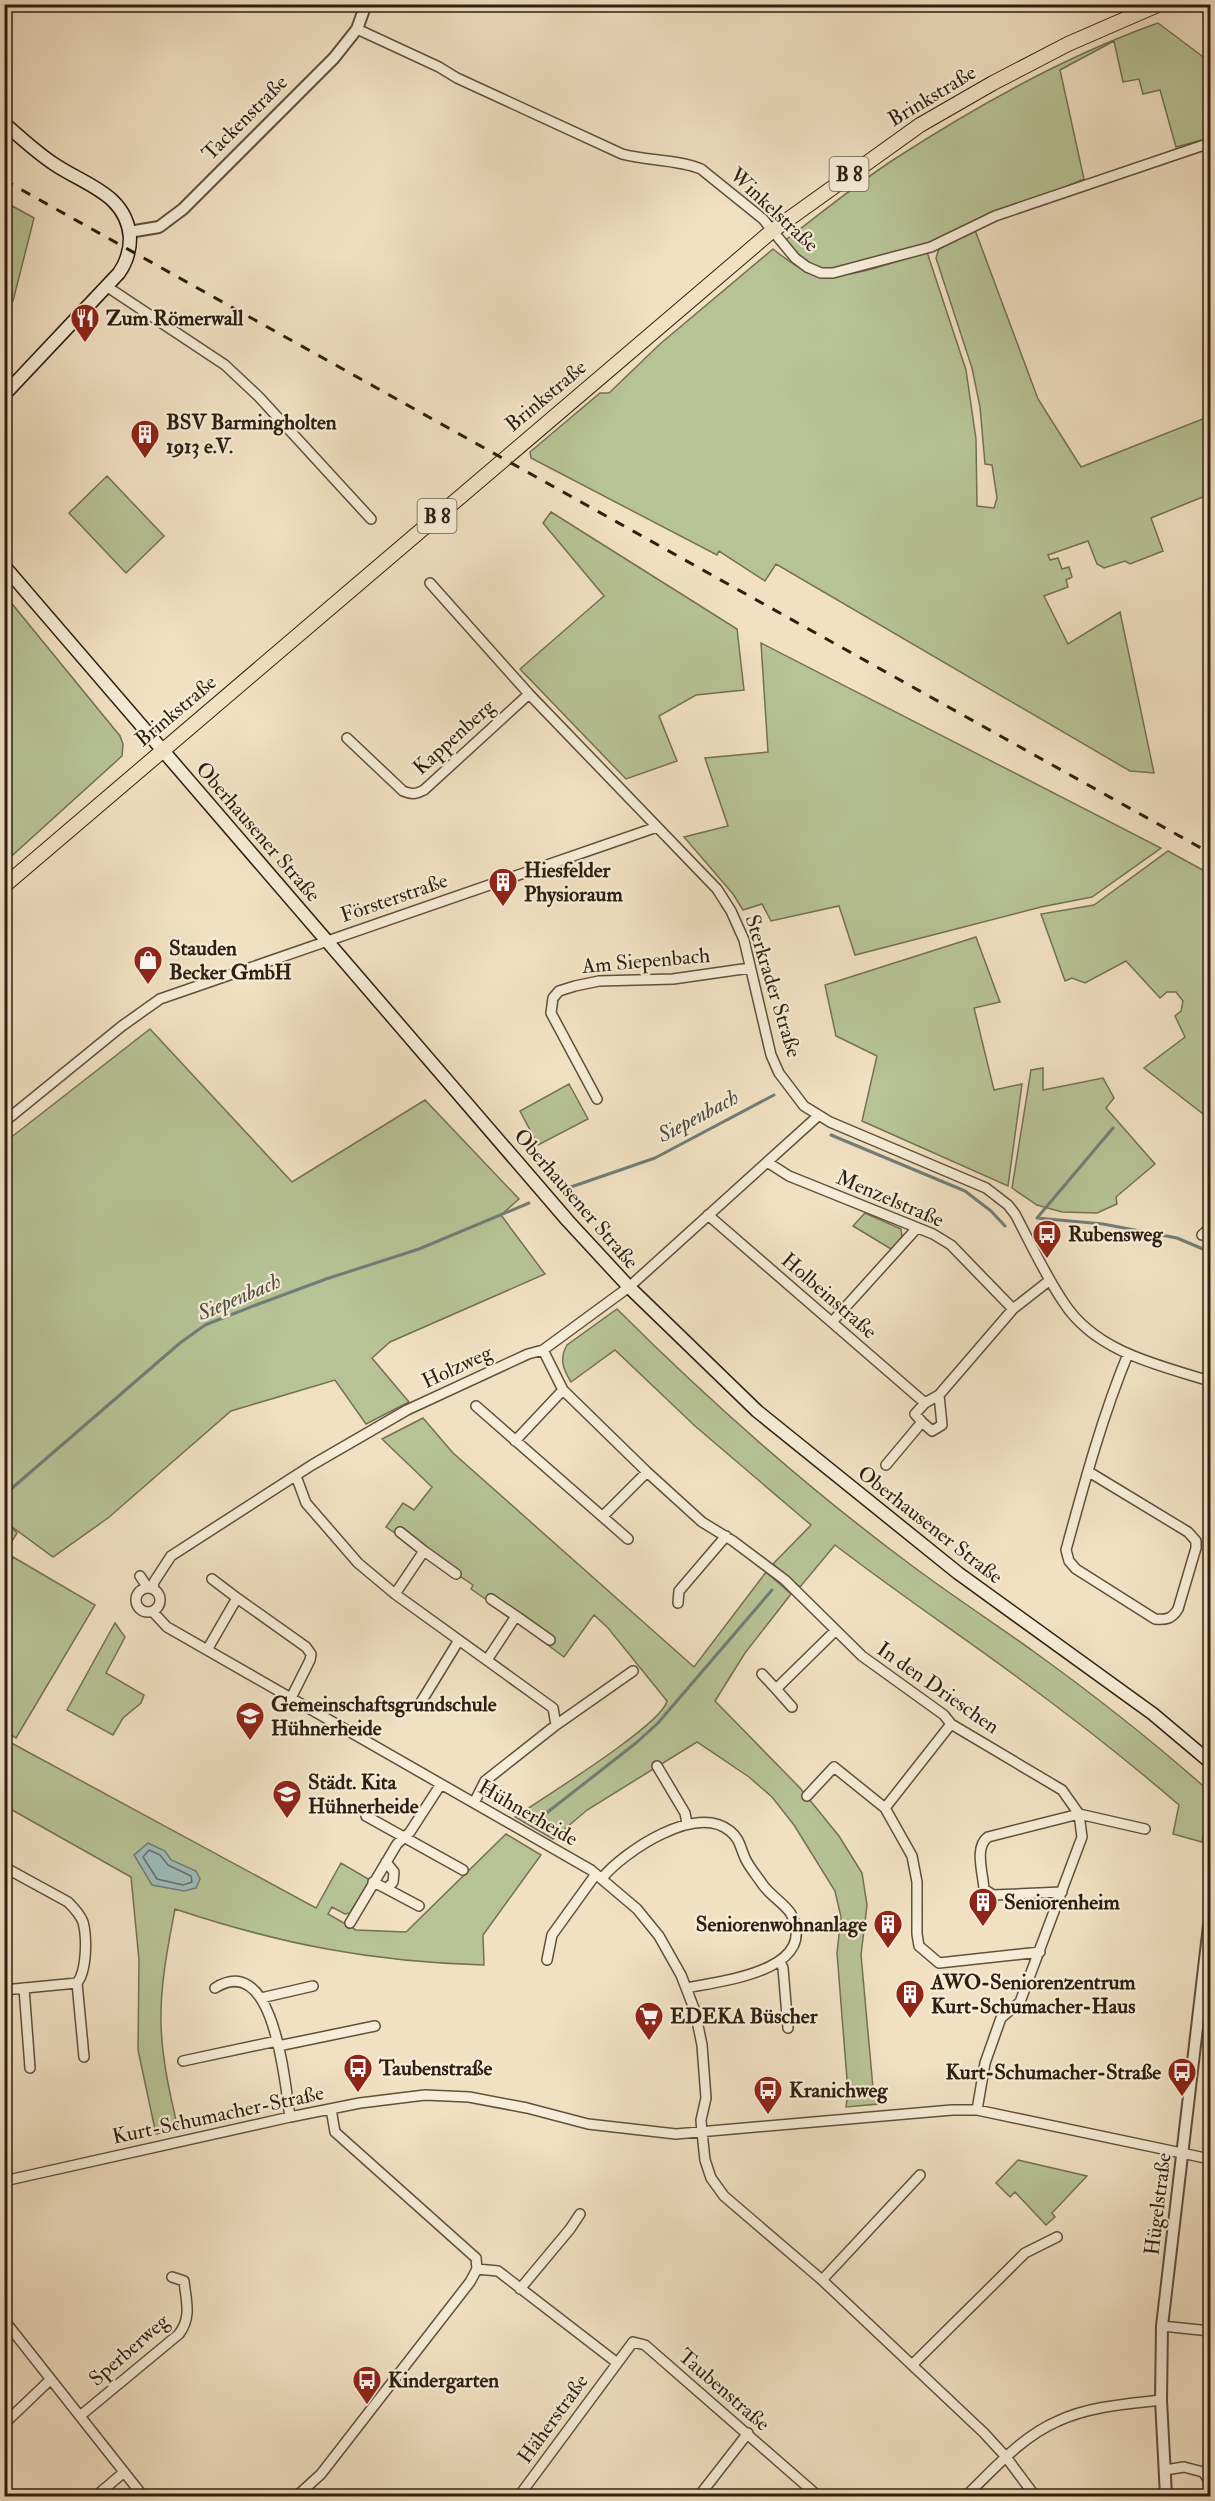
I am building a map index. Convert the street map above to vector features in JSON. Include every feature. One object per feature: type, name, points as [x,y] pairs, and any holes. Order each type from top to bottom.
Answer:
[{"type":"main road","name":"Brinkstraße","points":[[4,885],[772,231],[920,125],[1068,44],[1160,4]]},
{"type":"main road","points":[[4,123],[34,151],[101,190],[114,201],[123,212],[129,232],[129,249],[123,267],[4,395]]},
{"type":"main road","name":"Oberhausener Straße","points":[[4,566],[568,1221],[629,1287],[757,1411],[843,1482],[958,1573],[1153,1714],[1210,1762]]},
{"type":"street","name":"Tackenstraße","points":[[129,232],[159,227],[183,209],[334,58],[357,29],[366,4]]},
{"type":"street","name":"Winkelstraße","points":[[357,29],[622,154],[645,160],[693,166],[701,170],[763,219],[788,251],[807,267],[821,273],[846,272],[931,247],[995,216],[1210,143]]},
{"type":"street","points":[[106,286],[225,365],[259,397],[371,519]]},
{"type":"street","name":"Sterkrader Straße","points":[[430,583],[529,694],[717,890],[731,911],[744,940],[771,1055],[779,1073],[804,1106],[818,1116],[986,1188],[1008,1205],[1016,1215],[1065,1305],[1085,1327],[1115,1348],[1128,1354],[1210,1381]]},
{"type":"street","name":"Kappenberg","points":[[347,738],[403,791],[416,794],[424,790],[529,694]]},
{"type":"street","name":"Försterstraße","points":[[4,1122],[122,1026],[159,999],[657,827]]},
{"type":"street","name":"Am Siepenbach","points":[[597,1099],[551,1013],[553,998],[559,991],[599,981],[672,979],[750,968]]},
{"type":"street","name":"Holzweg","points":[[150,1588],[157,1568],[171,1556],[296,1476],[407,1410],[528,1354],[543,1350],[629,1287],[818,1116]]},
{"type":"street","name":"Menzelstraße","points":[[767,1162],[789,1176],[933,1234],[951,1245],[1013,1309]]},
{"type":"street","name":"Holbeinstraße","points":[[708,1215],[925,1403]]},
{"type":"street","points":[[832,1322],[917,1228]]},
{"type":"street","points":[[1202,1235],[1210,1228]]},
{"type":"street","points":[[939,1395],[942,1425],[932,1431],[915,1414],[925,1403],[939,1395],[1013,1309],[1050,1280]]},
{"type":"street","name":"In den Drieschen","points":[[543,1350],[563,1390],[702,1522],[726,1536],[785,1580],[862,1656],[944,1715],[951,1724],[1062,1790],[1079,1814]]},
{"type":"street","points":[[1089,1472],[1188,1532],[1196,1541],[1196,1548],[1174,1616],[1165,1620],[1155,1619],[1076,1569],[1069,1561],[1066,1550],[1089,1472],[1116,1383],[1128,1354]]},
{"type":"street","points":[[515,1441],[563,1390]]},
{"type":"street","points":[[476,1406],[628,1539]]},
{"type":"street","points":[[886,1465],[922,1422]]},
{"type":"street","points":[[603,1516],[647,1472]]},
{"type":"street","points":[[296,1476],[306,1503],[358,1563],[395,1594],[553,1708],[556,1725]]},
{"type":"street","points":[[400,1532],[456,1574]]},
{"type":"street","points":[[678,1603],[679,1591],[726,1536]]},
{"type":"street","points":[[395,1594],[424,1551]]},
{"type":"street","points":[[140,1576],[150,1588],[157,1591],[160,1600],[159,1605],[153,1611]]},
{"type":"street","points":[[212,1579],[306,1647],[310,1660],[291,1698]]},
{"type":"street","name":"Hühnerheide","points":[[150,1588],[139,1591],[136,1602],[143,1611],[153,1611],[167,1627],[528,1832],[599,1876],[637,1909],[659,1936],[672,1957],[695,2011],[702,2045],[706,2098],[701,2120],[702,2132]]},
{"type":"street","points":[[207,1650],[237,1598]]},
{"type":"street","points":[[491,1599],[550,1640]]},
{"type":"street","points":[[487,1660],[516,1617]]},
{"type":"street","points":[[776,1689],[835,1631]]},
{"type":"street","points":[[418,1707],[459,1640]]},
{"type":"street","points":[[474,1803],[485,1781],[556,1725],[633,1671]]},
{"type":"street","points":[[762,1674],[792,1707]]},
{"type":"street","points":[[885,1808],[951,1724]]},
{"type":"street","points":[[657,1766],[685,1814],[687,1824]]},
{"type":"street","points":[[807,1796],[834,1767],[885,1808],[912,1856],[917,1882],[919,1946],[939,1963],[1040,1952]]},
{"type":"street","points":[[350,1923],[397,1844],[404,1838],[441,1784]]},
{"type":"street","points":[[976,2110],[985,2063],[1001,2018],[1020,2002],[1082,1837],[1079,1814]]},
{"type":"street","points":[[1062,1892],[993,1895],[984,1889],[980,1848],[982,1841],[988,1837],[1079,1814],[1145,1829]]},
{"type":"street","points":[[366,1816],[463,1870]]},
{"type":"street","points":[[547,1960],[552,1935],[599,1876],[639,1845],[687,1824],[718,1823],[738,1839],[748,1864],[772,1898],[791,1914],[796,1931],[795,1940],[788,1956],[780,1962],[742,1977],[686,1988]]},
{"type":"street","points":[[386,1862],[392,1868],[395,1878],[387,1889]]},
{"type":"street","points":[[4,1867],[68,1902],[82,1920],[84,1968],[77,1983],[84,2057]]},
{"type":"street","points":[[374,1882],[419,1906]]},
{"type":"street","name":"Hügelstraße","points":[[1166,2496],[1161,2400],[1162,2326],[1184,2155],[1210,1917]]},
{"type":"street","points":[[780,1962],[783,1968],[788,2028]]},
{"type":"street","points":[[215,1988],[221,1984],[237,1981],[251,1988],[268,2010],[277,2043],[290,2117]]},
{"type":"street","points":[[4,1990],[77,1983]]},
{"type":"street","points":[[261,1998],[313,1986]]},
{"type":"street","points":[[24,1988],[30,2068]]},
{"type":"street","points":[[183,2061],[375,2026]]},
{"type":"street","name":"Kurt-Schumacher-Straße","points":[[4,2183],[17,2177],[290,2117],[360,2103],[426,2095],[469,2097],[527,2108],[588,2124],[676,2134],[952,2110],[976,2110],[1210,2159]]},
{"type":"street","points":[[297,2496],[327,2466],[470,2282],[477,2269],[476,2258],[335,2132],[331,2109]]},
{"type":"street","points":[[702,2132],[705,2160],[711,2178],[724,2196],[822,2280],[984,2433],[1006,2457],[1035,2496]]},
{"type":"street","points":[[822,2280],[920,2175]]},
{"type":"street","points":[[520,2289],[580,2214]]},
{"type":"street","points":[[912,2365],[1025,2253],[1057,2238]]},
{"type":"street","points":[[477,2269],[498,2271],[616,2362]]},
{"type":"street","name":"Sperberweg","points":[[80,2416],[179,2334],[186,2325],[188,2316],[184,2281],[172,2277]]},
{"type":"street","points":[[4,2320],[143,2496]]},
{"type":"street","points":[[1162,2326],[1210,2331]]},
{"type":"street","name":"Taubenstraße","points":[[616,2362],[633,2342],[645,2345],[818,2496]]},
{"type":"street","name":"Häherstraße","points":[[519,2496],[616,2362]]},
{"type":"street","points":[[4,2424],[50,2380]]},
{"type":"street","points":[[966,2496],[1006,2457],[1035,2434],[1058,2420],[1115,2405],[1161,2400]]},
{"type":"street","points":[[699,2496],[748,2433]]},
{"type":"street","points":[[1165,2470],[1184,2467],[1203,2472],[1210,2482]]},
{"type":"street","points":[[96,2496],[123,2473]]},
{"type":"green space","points":[[1158,23],[1210,62],[1210,138],[1176,147],[1160,90],[1143,94],[1139,79],[1123,82],[1114,41],[1060,70],[1084,179],[922,247],[830,270],[814,267],[783,242],[879,170],[956,120],[1055,67],[1123,36]]},
{"type":"green space","points":[[5,202],[34,218],[13,301],[5,304]]},
{"type":"green space","points":[[975,230],[1038,399],[1081,467],[1210,416],[1210,494],[1151,518],[1163,551],[1130,564],[1125,561],[1104,568],[1097,564],[1088,541],[1048,555],[1050,560],[1058,558],[1062,569],[1069,567],[1072,577],[1066,580],[1068,587],[1044,596],[1068,644],[1120,612],[1154,773],[1130,771],[776,564],[765,581],[719,551],[717,555],[531,458],[530,452],[600,393],[609,393],[660,344],[773,249],[794,265],[808,272],[822,275],[852,274],[927,252],[966,370],[976,439],[977,506],[994,508],[997,498],[992,465],[985,464],[980,407],[972,368],[936,258],[939,249]]},
{"type":"green space","points":[[107,476],[164,536],[126,573],[69,513]]},
{"type":"green space","points":[[551,512],[737,629],[744,690],[696,695],[659,716],[677,761],[626,779],[520,669],[604,596],[543,523]]},
{"type":"green space","points":[[4,594],[120,736],[123,744],[122,756],[5,862]]},
{"type":"green space","points":[[761,643],[1161,848],[1092,897],[1041,907],[855,955],[839,906],[771,921],[762,904],[743,910],[733,894],[684,837],[728,826],[705,758],[768,752]]},
{"type":"green space","points":[[1168,851],[1210,874],[1210,1114],[1207,1117],[1144,1068],[1185,1037],[1175,1016],[1181,1011],[1183,1001],[1176,992],[1167,992],[1160,998],[1126,961],[1085,983],[1072,978],[1065,981],[1041,914],[1094,905]]},
{"type":"green space","points":[[976,937],[1000,1002],[974,1008],[994,1090],[1022,1084],[1008,1186],[862,1121],[877,1056],[836,1036],[825,985]]},
{"type":"green space","points":[[150,1029],[292,1182],[425,1100],[519,1199],[501,1215],[545,1274],[390,1342],[372,1358],[409,1402],[366,1424],[335,1380],[231,1411],[108,1518],[53,1557],[8,1524],[17,1533],[5,1552],[5,1142]]},
{"type":"green space","points":[[1043,1068],[1043,1090],[1103,1078],[1114,1098],[1106,1108],[1155,1164],[1116,1197],[1117,1204],[1097,1213],[1062,1212],[1037,1205],[1012,1188],[1031,1070]]},
{"type":"green space","points":[[569,1084],[588,1119],[538,1145],[520,1111]]},
{"type":"green space","points":[[865,1213],[901,1229],[902,1237],[891,1249],[853,1226]]},
{"type":"green space","points":[[617,1309],[721,1408],[831,1503],[922,1573],[1079,1685],[1210,1792],[1210,1804],[1202,1842],[1173,1834],[1179,1805],[1120,1756],[1038,1692],[835,1545],[800,1587],[773,1564],[811,1525],[695,1426],[615,1350],[571,1382],[563,1364],[563,1355],[567,1345]]},
{"type":"green space","points":[[423,1418],[453,1453],[694,1667],[766,1572],[791,1594],[745,1653],[715,1701],[800,1788],[839,1836],[862,1873],[867,1905],[861,1955],[873,2088],[878,2104],[846,2107],[848,2092],[837,1953],[841,1917],[835,1891],[794,1825],[772,1797],[749,1777],[697,1742],[587,1810],[553,1839],[515,1817],[624,1744],[660,1712],[667,1701],[608,1628],[594,1615],[564,1657],[548,1645],[553,1638],[490,1596],[487,1600],[471,1589],[473,1585],[386,1527],[403,1503],[414,1510],[432,1487],[382,1439]]},
{"type":"green space","points":[[13,1557],[95,1605],[16,1738],[4,1731],[4,1572]]},
{"type":"green space","points":[[115,1623],[125,1637],[106,1673],[144,1695],[141,1703],[123,1718],[113,1735],[67,1710]]},
{"type":"green space","points":[[4,1739],[316,1908],[341,1863],[370,1880],[350,1913],[345,1914],[332,1907],[328,1914],[356,1930],[406,1932],[506,1834],[541,1855],[483,1935],[484,1965],[403,1960],[327,1949],[252,1932],[175,1909],[163,1980],[161,2024],[169,2090],[178,2129],[156,2134],[138,2050],[139,1960],[131,1877],[5,1806]]},
{"type":"green space","points":[[1018,2160],[1087,2176],[1052,2213],[1055,2217],[1046,2225],[1015,2192],[1010,2197],[996,2183]]},
{"type":"water","points":[[148,1843],[165,1851],[171,1860],[196,1871],[200,1879],[196,1888],[184,1891],[152,1885],[134,1855]]},
{"type":"waterway","name":"Siepenbach","points":[[568,1188],[655,1158],[774,1095]]},
{"type":"waterway","points":[[1037,1218],[1113,1128]]},
{"type":"waterway","name":"Siepenbach","points":[[831,1135],[965,1191],[991,1211],[1005,1226]]},
{"type":"waterway","name":"Siepenbach","points":[[4,1495],[180,1343],[205,1325],[326,1279],[419,1249],[529,1203]]},
{"type":"waterway","name":"Siepenbach","points":[[1037,1218],[1103,1224],[1177,1238],[1210,1252]]},
{"type":"waterway","points":[[535,1822],[658,1723],[772,1590]]},
{"type":"railway","points":[[4,180],[1210,853]]},
{"type":"place","name":"Zum Römerwall","points":[[85,344]]},
{"type":"place","name":"BSV Barmingholten 1913 e.V.","points":[[145,460]]},
{"type":"place","name":"Hiesfelder Physioraum","points":[[503,908]]},
{"type":"place","name":"Stauden Becker GmbH","points":[[148,986]]},
{"type":"place","name":"Rubensweg","points":[[1047,1260]]},
{"type":"place","name":"Gemeinschaftsgrundschule Hühnerheide","points":[[250,1742]]},
{"type":"place","name":"Städt. Kita Hühnerheide","points":[[287,1820]]},
{"type":"place","name":"Seniorenheim","points":[[983,1928]]},
{"type":"place","name":"Seniorenwohnanlage","points":[[888,1950]]},
{"type":"place","name":"AWO-Seniorenzentrum Kurt-Schumacher-Haus","points":[[910,2020]]},
{"type":"place","name":"EDEKA Büscher","points":[[649,2042]]},
{"type":"place","name":"Taubenstraße","points":[[358,2094]]},
{"type":"place","name":"Kurt-Schumacher-Straße","points":[[1182,2098]]},
{"type":"place","name":"Kranichweg","points":[[768,2116]]},
{"type":"place","name":"Kindergarten","points":[[367,2406]]}]
